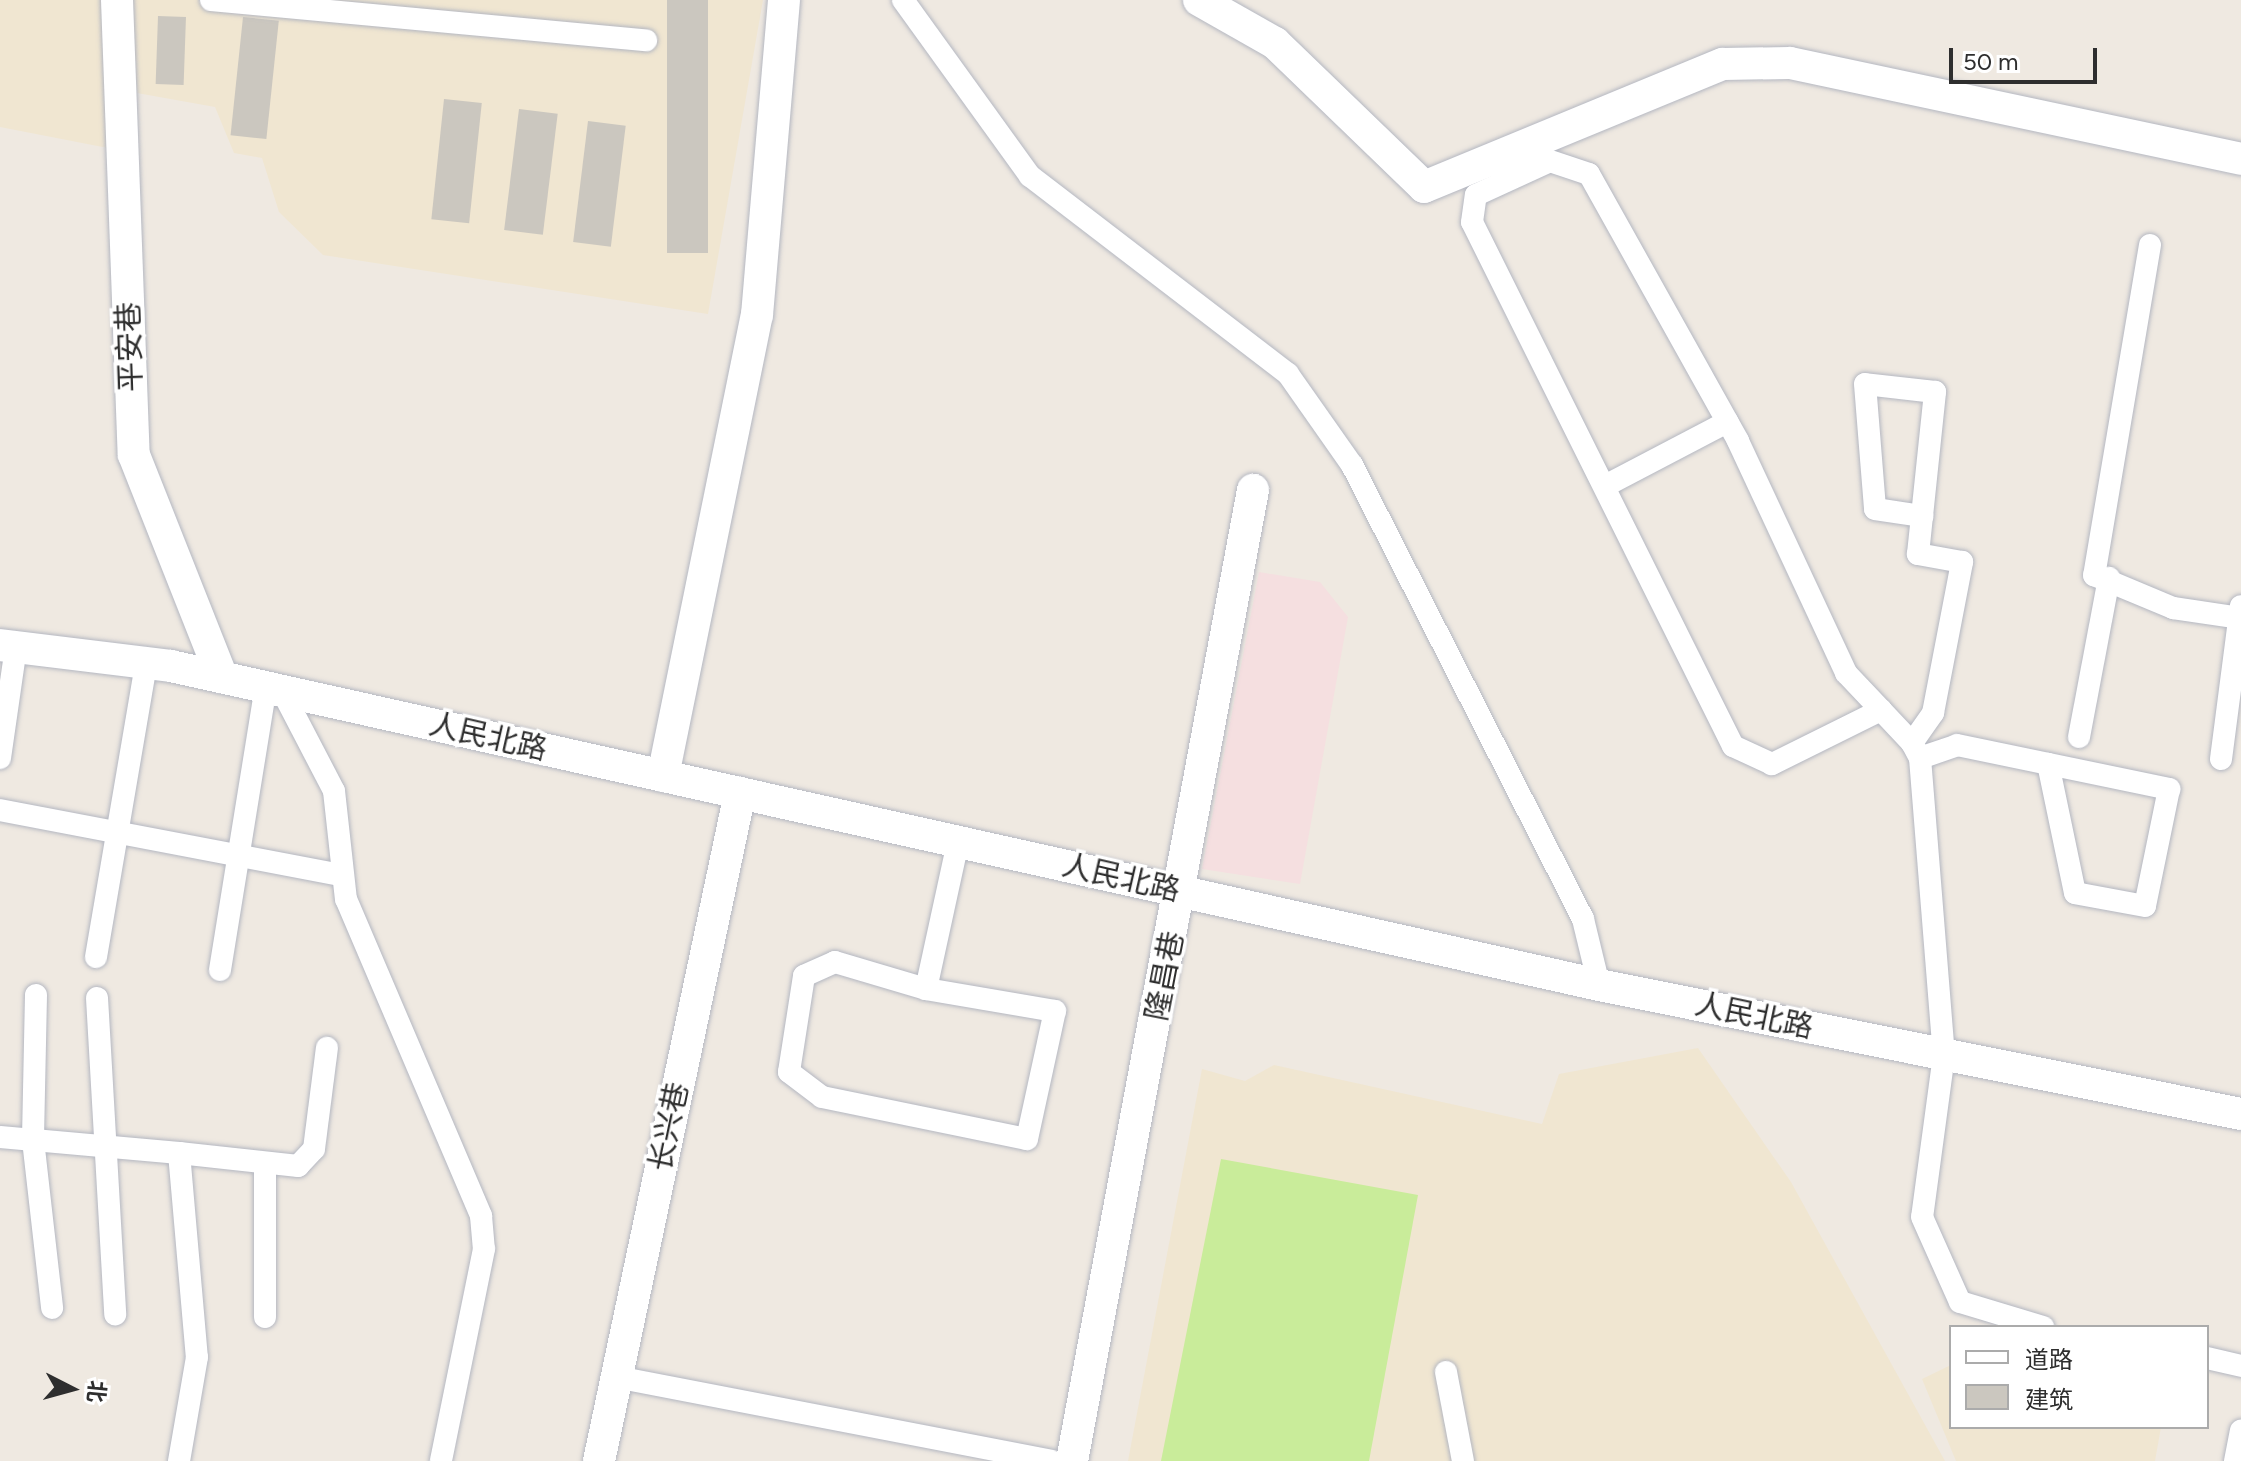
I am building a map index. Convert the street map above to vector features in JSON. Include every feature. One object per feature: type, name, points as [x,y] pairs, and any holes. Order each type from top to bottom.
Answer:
[{"type":"street","name":"平安巷","points":[[117,0],[134,455],[222,677]]},
{"type":"street","points":[[211,0],[646,40]]},
{"type":"street","points":[[663,776],[757,315],[784,0]]},
{"type":"street","points":[[903,0],[1030,176],[1297,387],[1352,465],[1583,919],[1599,985]]},
{"type":"street","points":[[1199,0],[1275,43],[1424,187],[1723,64],[1790,63],[2241,159]]},
{"type":"street","points":[[1881,710],[1772,764],[1733,746],[1607,485],[1472,222],[1476,195],[1550,161],[1589,174],[1727,422],[1846,673],[1881,710],[1916,751]]},
{"type":"street","points":[[2150,245],[2094,575],[2109,578],[2173,608],[2240,613],[2221,759]]},
{"type":"street","points":[[1922,516],[1875,509],[1865,384],[1935,392],[1922,516],[1918,554],[1962,562],[1933,713],[1916,751],[1944,1055],[1922,1217],[1960,1302],[2036,1325]]},
{"type":"street","points":[[1607,485],[1727,422]]},
{"type":"street","name":"隆昌巷","points":[[1072,1461],[1181,891],[1253,490]]},
{"type":"street","points":[[2079,737],[2109,578]]},
{"type":"street","name":"人民北路","points":[[8,646],[146,663],[222,677],[1599,985],[2241,1114]]},
{"type":"street","points":[[0,758],[8,646]]},
{"type":"street","points":[[96,957],[146,663]]},
{"type":"street","points":[[220,970],[236,861],[274,689]]},
{"type":"street","points":[[274,689],[334,791],[341,875],[481,1216],[484,1249],[441,1461]]},
{"type":"street","points":[[1916,751],[1957,745],[2169,789],[2145,906],[2075,893],[2048,764]]},
{"type":"street","name":"长兴巷","points":[[599,1461],[740,793]]},
{"type":"street","points":[[0,810],[236,861],[341,875]]},
{"type":"street","points":[[926,989],[958,842]]},
{"type":"street","points":[[835,962],[926,989],[1055,1011],[1027,1139],[822,1097],[789,1072],[804,976],[835,962]]},
{"type":"street","points":[[36,995],[33,1140],[52,1308]]},
{"type":"street","points":[[97,998],[115,1314]]},
{"type":"street","points":[[0,1137],[298,1166],[314,1149],[327,1048]]},
{"type":"street","points":[[179,1153],[197,1357],[179,1461]]},
{"type":"street","points":[[265,1165],[265,1317]]},
{"type":"street","points":[[2209,1358],[2241,1366]]},
{"type":"street","points":[[1446,1372],[1463,1461]]},
{"type":"street","points":[[616,1377],[1051,1461]]},
{"type":"street","points":[[2235,1461],[2241,1431]]},
{"type":"shaded area","points":[[0,0],[107,0],[113,149],[0,127]]},
{"type":"shaded area","points":[[132,0],[763,0],[708,314],[323,255],[279,212],[262,158],[234,153],[215,107],[137,93]]},
{"type":"shaded area","points":[[1259,572],[1320,582],[1348,617],[1300,884],[1202,869]]},
{"type":"shaded area","points":[[1698,1048],[1791,1182],[1945,1461],[1128,1461],[1202,1069],[1245,1081],[1274,1065],[1542,1124],[1559,1074]]},
{"type":"shaded area","points":[[1949,1366],[1949,1429],[2161,1429],[2155,1461],[1956,1461],[1922,1379]]},
{"type":"green space","points":[[1221,1159],[1418,1195],[1369,1461],[1161,1461]]},
{"type":"building","points":[[667,0],[708,0],[708,253],[667,253]]},
{"type":"building","points":[[158,16],[186,17],[184,85],[156,84]]},
{"type":"building","points":[[243,17],[279,21],[266,139],[231,135]]},
{"type":"building","points":[[444,99],[482,103],[469,223],[431,219]]},
{"type":"building","points":[[519,109],[558,114],[543,235],[504,230]]},
{"type":"building","points":[[588,121],[626,126],[611,247],[573,242]]}]
